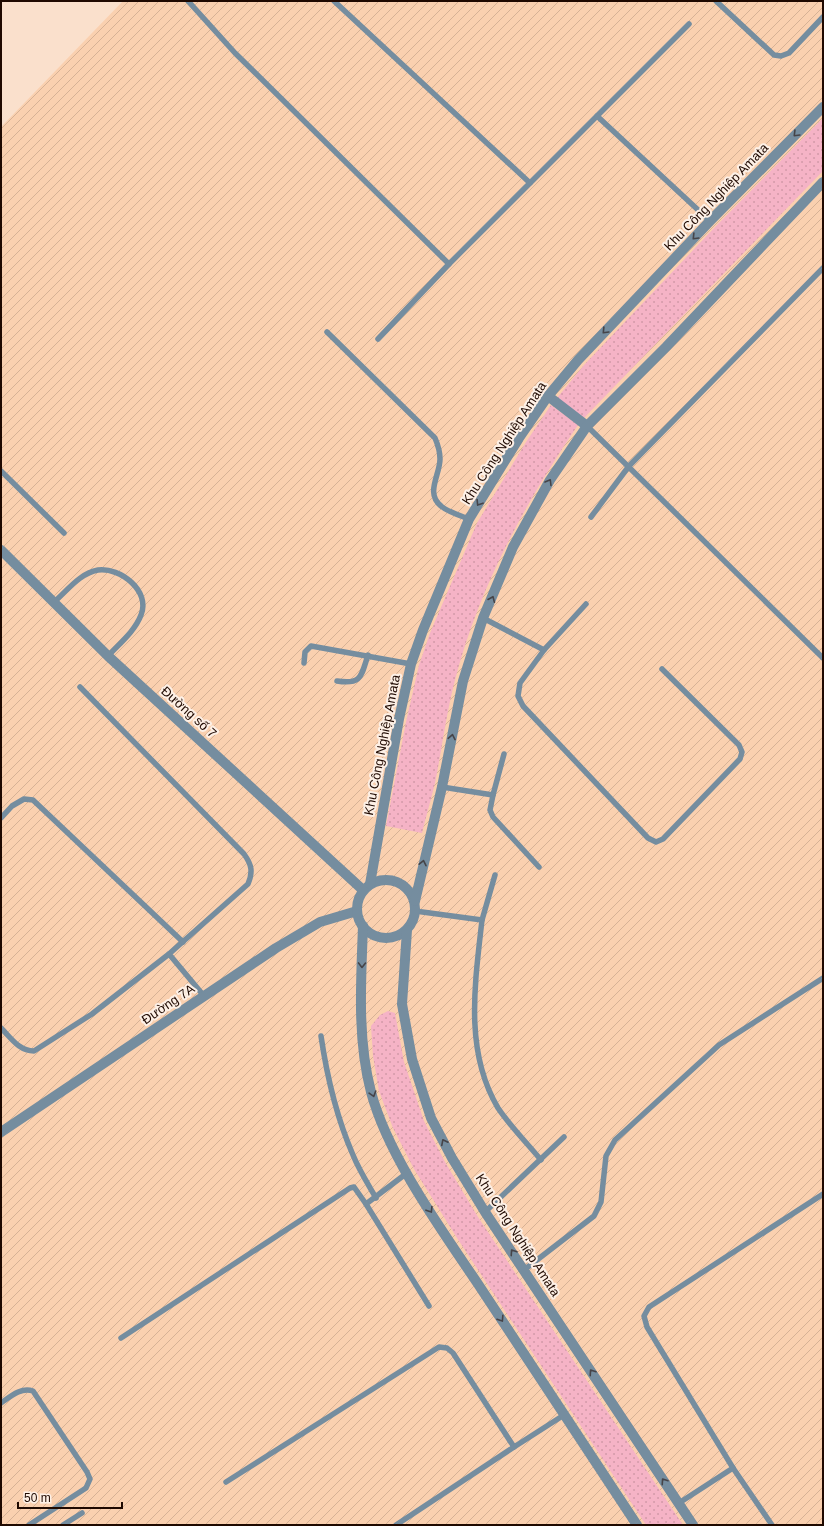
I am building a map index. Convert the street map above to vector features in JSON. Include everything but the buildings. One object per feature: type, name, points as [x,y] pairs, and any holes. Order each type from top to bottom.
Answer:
[{"type":"street","name":"Khu Công Nghiệp Amata","points":[[367,887],[411,664],[423,630],[469,519],[548,396],[578,360],[710,221],[823,107]]},
{"type":"street","points":[[415,906],[409,890],[398,882],[384,880],[367,887],[358,900],[357,911],[363,926],[369,933],[381,938],[389,938],[399,935],[407,930],[413,921],[463,681],[483,618],[513,547],[550,480],[587,426],[666,347],[823,182]]},
{"type":"street","points":[[548,396],[587,426]]},
{"type":"street","name":"Đường số 7","points":[[1,550],[108,656],[367,887]]},
{"type":"street","name":"Đường 7A","points":[[1,1132],[276,948],[320,922],[357,911]]},
{"type":"street","points":[[363,926],[361,1006],[365,1057],[371,1092],[386,1131],[407,1173],[453,1248],[637,1525]]},
{"type":"street","name":"Khu Công Nghiệp Amata","points":[[407,930],[402,1004],[412,1059],[432,1118],[452,1158],[485,1212],[693,1525]]},
{"type":"lane","points":[[188,1],[235,53],[449,264]]},
{"type":"lane","points":[[334,1],[530,183]]},
{"type":"lane","points":[[716,1],[774,55],[781,56],[789,53],[823,17]]},
{"type":"lane","points":[[378,339],[449,264],[689,24]]},
{"type":"lane","points":[[597,116],[710,221]]},
{"type":"lane","points":[[591,517],[629,466],[823,268]]},
{"type":"lane","points":[[327,332],[435,438],[439,448],[440,461],[433,489],[435,500],[442,507],[469,519]]},
{"type":"lane","points":[[587,426],[823,658]]},
{"type":"lane","points":[[1,471],[64,532]]},
{"type":"lane","points":[[54,602],[83,575],[98,570],[113,570],[125,576],[136,587],[143,602],[142,615],[135,626],[108,656]]},
{"type":"lane","points":[[586,604],[544,650],[520,683],[518,696],[523,706],[648,838],[656,842],[663,839],[740,758],[742,752],[739,744],[662,669]]},
{"type":"lane","points":[[483,618],[544,650]]},
{"type":"lane","points":[[304,663],[305,652],[311,646],[368,655],[411,664]]},
{"type":"lane","points":[[336,682],[350,683],[356,680],[361,675],[368,655]]},
{"type":"lane","points":[[1,1028],[17,1045],[26,1051],[34,1051],[92,1014],[169,954],[248,884],[252,875],[251,864],[244,854],[80,688]]},
{"type":"lane","points":[[504,754],[492,795],[490,810],[493,817],[539,867]]},
{"type":"lane","points":[[442,787],[492,795]]},
{"type":"lane","points":[[1,818],[12,806],[24,798],[33,800],[183,942]]},
{"type":"lane","points":[[495,875],[482,920],[476,975],[475,1040],[480,1064],[488,1090],[500,1110],[541,1160]]},
{"type":"lane","points":[[415,906],[482,920]]},
{"type":"lane","points":[[169,954],[204,996]]},
{"type":"lane","points":[[524,1270],[594,1216],[601,1202],[606,1156],[615,1140],[719,1045],[823,978]]},
{"type":"lane","points":[[321,1036],[327,1076],[334,1104],[353,1156],[376,1198]]},
{"type":"lane","points":[[485,1212],[564,1137]]},
{"type":"lane","points":[[366,1204],[376,1198],[407,1173]]},
{"type":"lane","points":[[121,1338],[350,1188],[354,1187],[430,1306]]},
{"type":"lane","points":[[772,1525],[733,1468],[646,1327],[644,1316],[650,1307],[823,1194]]},
{"type":"lane","points":[[226,1482],[439,1347],[447,1348],[453,1353],[514,1447]]},
{"type":"lane","points":[[1,1403],[20,1391],[27,1389],[33,1391],[90,1479],[86,1488],[29,1525]]},
{"type":"lane","points":[[396,1525],[564,1415]]},
{"type":"lane","points":[[679,1503],[733,1468]]},
{"type":"lane","points":[[64,1525],[82,1513]]},
{"type":"shaded area","points":[[123,1],[823,1],[823,1525],[1,1525],[1,127]]},
{"type":"shaded area","points":[[823,118],[823,171],[584,418],[557,398],[584,365],[715,227]]},
{"type":"shaded area","points":[[551,405],[578,425],[522,515],[490,579],[477,612],[455,680],[435,783],[422,833],[386,826],[406,722],[419,665],[430,633],[477,523],[526,442]]},
{"type":"shaded area","points":[[388,1011],[395,1013],[404,1062],[424,1121],[445,1162],[478,1217],[683,1525],[646,1525],[457,1238],[414,1169],[393,1128],[379,1091],[373,1056],[371,1026],[380,1015]]}]
